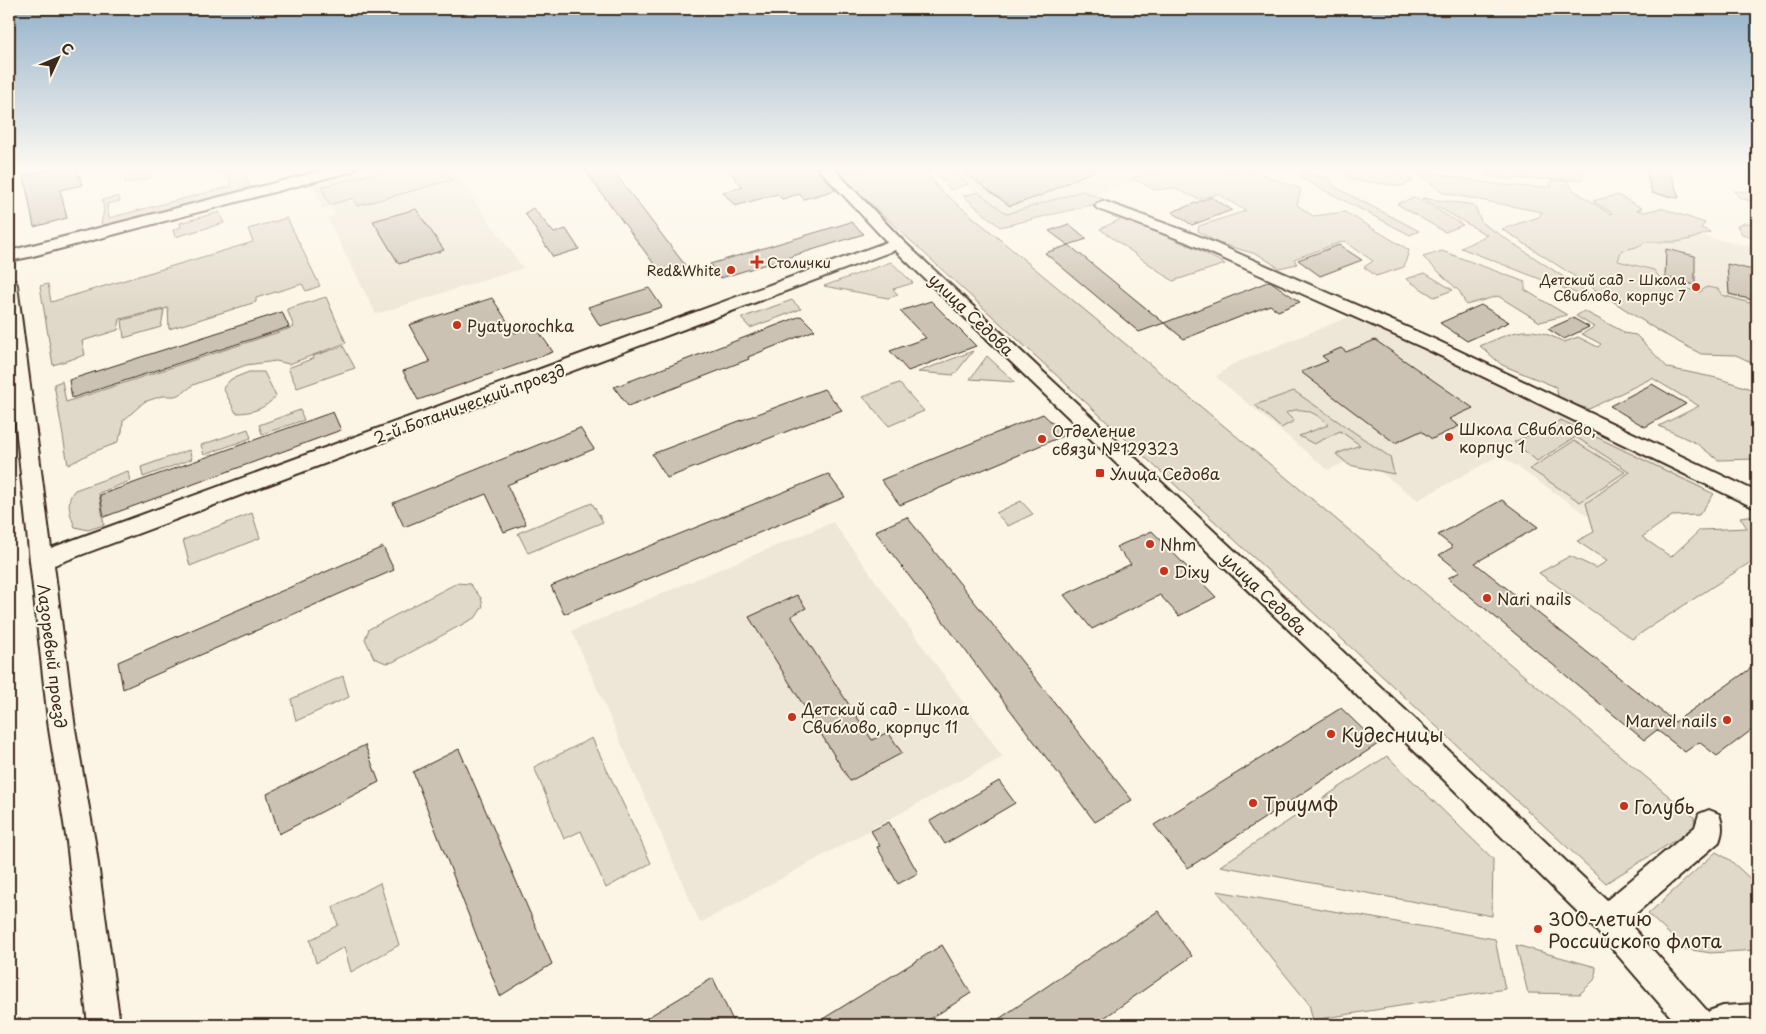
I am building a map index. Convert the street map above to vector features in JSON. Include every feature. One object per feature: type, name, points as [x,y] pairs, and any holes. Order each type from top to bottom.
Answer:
[{"type":"main road","points":[[1724,1025],[1757,1024]]},
{"type":"street","points":[[9,256],[23,254],[166,216]]},
{"type":"street","name":"улица Седова","points":[[870,216],[897,244],[1437,756],[1606,920],[1699,1025]]},
{"type":"street","points":[[1131,216],[1190,238],[1430,344],[1757,501]]},
{"type":"street","name":"2-й Ботанический проезд","points":[[41,562],[897,244]]},
{"type":"street","name":"Лазоревый проезд","points":[[9,285],[62,729],[80,842],[104,1025]]},
{"type":"street","points":[[1606,920],[1709,832],[1709,823]]},
{"type":"shaded area","points":[[103,216],[109,216],[109,218],[144,216],[118,223],[101,224]]},
{"type":"shaded area","points":[[204,216],[221,216],[224,223],[175,237],[173,230],[181,227],[180,223]]},
{"type":"shaded area","points":[[332,216],[486,216],[523,268],[376,314],[327,218]]},
{"type":"shaded area","points":[[884,216],[972,216],[1694,817],[1695,828],[1606,883]]},
{"type":"shaded area","points":[[987,216],[1045,216],[1000,227]]},
{"type":"shaded area","points":[[1004,216],[1025,216],[1010,221]]},
{"type":"shaded area","points":[[1230,216],[1352,216],[1409,250],[1404,267],[1376,276],[1364,267],[1373,261],[1344,241],[1294,259],[1297,264],[1279,268],[1259,255],[1218,243],[1198,231],[1199,226]]},
{"type":"shaded area","points":[[1374,216],[1391,216],[1419,231],[1410,235]]},
{"type":"shaded area","points":[[1418,216],[1448,216],[1463,225],[1445,232]]},
{"type":"shaded area","points":[[1454,216],[1479,216],[1482,223],[1591,295],[1591,299],[1461,248],[1487,235]]},
{"type":"shaded area","points":[[1685,216],[1705,223],[1701,228],[1710,232],[1676,242],[1647,242],[1621,251],[1618,261],[1654,270],[1668,283],[1674,285],[1700,292],[1707,287],[1718,289],[1722,295],[1757,305],[1757,365],[1736,355],[1701,354],[1660,332],[1502,229],[1539,217]]},
{"type":"shaded area","points":[[287,218],[320,286],[306,291],[302,284],[256,298],[256,302],[169,329],[168,308],[120,319],[118,330],[82,341],[85,355],[53,365],[40,286],[48,284],[51,302],[253,242],[248,229]]},
{"type":"shaded area","points":[[1123,218],[1195,248],[1225,264],[1173,281],[1100,229]]},
{"type":"shaded area","points":[[1744,223],[1757,224],[1757,240],[1742,234],[1737,226]]},
{"type":"shaded area","name":"Детский сад - Школа Свиблово, корпус 7","points":[[1653,225],[1757,248],[1757,339],[1613,273],[1600,232]]},
{"type":"shaded area","points":[[1442,251],[1525,282],[1525,290],[1567,315],[1540,322],[1498,296],[1466,305],[1460,292],[1423,257]]},
{"type":"shaded area","points":[[891,262],[913,283],[893,289],[898,295],[888,298],[824,286]]},
{"type":"shaded area","points":[[1425,273],[1453,290],[1434,297],[1406,279]]},
{"type":"shaded area","points":[[326,297],[346,343],[289,364],[276,361],[246,365],[193,385],[183,393],[175,396],[162,396],[144,402],[123,421],[122,432],[117,443],[93,452],[68,465],[54,384],[62,381],[66,402],[294,327],[287,309]]},
{"type":"shaded area","points":[[792,300],[801,309],[750,328],[741,318]]},
{"type":"shaded area","points":[[164,310],[161,327],[124,338],[122,320]]},
{"type":"shaded area","points":[[1584,311],[1623,333],[1636,335],[1668,368],[1717,378],[1757,391],[1757,459],[1718,460],[1696,443],[1659,426],[1699,406],[1652,378],[1589,409],[1559,400],[1556,387],[1502,365],[1480,346],[1513,333],[1531,331],[1540,332],[1564,342],[1578,337],[1598,347],[1601,344],[1582,334],[1594,327],[1576,316]]},
{"type":"shaded area","name":"Школа Свиблово, корпус 1","points":[[1356,314],[1576,419],[1704,486],[1622,539],[1500,455],[1418,500],[1359,456],[1328,470],[1216,377],[1231,365]]},
{"type":"shaded area","points":[[343,346],[355,368],[297,388],[288,368],[314,358],[313,356]]},
{"type":"shaded area","points":[[973,351],[954,375],[918,372]]},
{"type":"shaded area","points":[[987,356],[1015,382],[970,379]]},
{"type":"shaded area","points":[[249,372],[264,372],[276,396],[258,409],[236,413],[223,388],[231,379]]},
{"type":"shaded area","points":[[899,383],[924,411],[889,426],[863,397]]},
{"type":"shaded area","points":[[1294,391],[1390,457],[1394,474],[1349,465],[1336,454],[1360,445],[1340,431],[1314,444],[1299,436],[1328,425],[1314,414],[1303,410],[1286,413],[1294,421],[1281,428],[1255,405]]},
{"type":"shaded area","points":[[300,410],[304,420],[262,434],[259,425]]},
{"type":"shaded area","points":[[1561,420],[1714,494],[1699,515],[1672,516],[1642,537],[1671,557],[1700,530],[1747,528],[1740,517],[1757,515],[1757,558],[1632,639],[1539,573],[1570,556],[1596,568],[1607,561],[1577,541],[1594,532],[1586,503],[1630,472],[1576,437],[1537,461],[1514,442]]},
{"type":"shaded area","points":[[248,429],[251,438],[204,455],[201,445]]},
{"type":"shaded area","points":[[1574,441],[1625,472],[1580,502],[1530,469]]},
{"type":"shaded area","points":[[189,450],[192,459],[143,477],[141,467]]},
{"type":"shaded area","points":[[128,471],[130,481],[99,493],[104,525],[88,530],[75,527],[69,503],[75,490]]},
{"type":"shaded area","points":[[1021,501],[1033,514],[1008,526],[996,513]]},
{"type":"shaded area","points":[[592,503],[603,522],[528,553],[518,533]]},
{"type":"shaded area","points":[[252,513],[260,538],[190,566],[183,540]]},
{"type":"shaded area","name":"Детский сад - Школа Свиблово, корпус 11","points":[[833,522],[1003,757],[700,923],[572,631]]},
{"type":"shaded area","points":[[457,583],[470,584],[481,598],[483,606],[476,617],[393,662],[386,663],[374,658],[365,639],[369,629]]},
{"type":"shaded area","points":[[343,676],[349,697],[296,721],[291,699]]},
{"type":"shaded area","points":[[592,738],[651,863],[606,888],[581,831],[564,839],[534,767]]},
{"type":"shaded area","points":[[1387,756],[1493,859],[1492,916],[1220,866]]},
{"type":"shaded area","points":[[1716,852],[1730,860],[1757,885],[1757,950],[1711,953],[1685,949],[1648,914]]},
{"type":"shaded area","points":[[380,883],[399,945],[351,972],[344,947],[316,963],[310,940],[338,925],[333,907]]},
{"type":"shaded area","points":[[1217,891],[1495,939],[1505,989],[1313,1020],[1309,1004]]},
{"type":"shaded area","points":[[1516,945],[1596,967],[1595,979],[1580,994],[1528,993]]},
{"type":"building","points":[[32,216],[67,216],[67,218],[34,227]]},
{"type":"building","points":[[390,216],[421,216],[444,250],[399,264],[373,221]]},
{"type":"building","points":[[527,216],[540,216],[554,233],[566,229],[579,249],[553,257]]},
{"type":"building","points":[[619,216],[648,216],[685,265],[660,272]]},
{"type":"building","points":[[1179,216],[1215,216],[1192,225]]},
{"type":"building","points":[[851,222],[864,234],[721,278],[710,264]]},
{"type":"building","points":[[1069,224],[1087,239],[1068,245],[1049,231]]},
{"type":"building","points":[[1069,245],[1164,323],[1139,332],[1045,253]]},
{"type":"building","points":[[1339,245],[1362,260],[1320,276],[1298,260]]},
{"type":"building","points":[[1666,249],[1695,256],[1695,285],[1665,277]]},
{"type":"building","points":[[1727,264],[1757,271],[1757,301],[1729,294]]},
{"type":"building","points":[[1270,281],[1300,302],[1278,311],[1270,305],[1184,339],[1164,323]]},
{"type":"building","points":[[649,288],[662,307],[600,326],[588,307]]},
{"type":"building","points":[[492,298],[515,333],[535,326],[553,352],[418,400],[403,371],[430,362],[409,325]]},
{"type":"building","points":[[931,301],[976,346],[908,371],[890,351],[926,338],[900,311]]},
{"type":"building","points":[[1481,305],[1509,322],[1467,341],[1440,323]]},
{"type":"building","points":[[282,312],[289,327],[72,398],[69,380]]},
{"type":"building","points":[[801,316],[815,330],[748,357],[749,359],[628,406],[614,387]]},
{"type":"building","points":[[1573,318],[1589,327],[1564,339],[1548,329]]},
{"type":"building","points":[[1375,340],[1473,408],[1449,419],[1459,426],[1432,439],[1421,431],[1395,443],[1301,372],[1328,361],[1322,356],[1341,348],[1346,352]]},
{"type":"building","points":[[1652,384],[1686,404],[1645,427],[1610,406]]},
{"type":"building","points":[[824,389],[842,410],[667,478],[652,454]]},
{"type":"building","points":[[333,412],[341,430],[104,517],[100,495]]},
{"type":"building","points":[[1043,414],[1065,435],[900,505],[881,480]]},
{"type":"building","points":[[580,428],[594,449],[507,485],[526,524],[504,532],[486,494],[404,527],[393,503]]},
{"type":"building","points":[[828,474],[845,497],[564,614],[551,586]]},
{"type":"building","points":[[1502,500],[1538,527],[1475,563],[1675,722],[1757,664],[1757,726],[1717,756],[1699,742],[1685,752],[1657,730],[1644,740],[1448,578],[1460,572],[1439,555],[1453,547],[1438,535]]},
{"type":"building","points":[[907,517],[1132,800],[1095,822],[875,531]]},
{"type":"building","points":[[1152,531],[1216,597],[1179,616],[1160,595],[1092,629],[1064,595],[1131,564],[1116,547]]},
{"type":"building","points":[[383,547],[394,570],[123,689],[118,662]]},
{"type":"building","points":[[797,595],[806,608],[791,616],[872,740],[888,732],[902,753],[850,781],[749,617]]},
{"type":"building","points":[[1341,708],[1378,744],[1188,868],[1154,825]]},
{"type":"building","points":[[365,745],[379,782],[279,834],[267,794]]},
{"type":"building","points":[[459,749],[552,964],[500,996],[413,772]]},
{"type":"building","points":[[999,781],[1015,803],[945,844],[930,821]]},
{"type":"building","points":[[889,822],[918,873],[898,884],[877,847],[880,846],[871,831]]},
{"type":"building","points":[[1158,911],[1192,956],[1094,1025],[990,1025]]},
{"type":"building","points":[[942,945],[971,993],[921,1025],[813,1025]]},
{"type":"building","points":[[713,978],[735,1025],[635,1025],[680,998]]},
{"type":"place","name":"Столички","points":[[757,262]]},
{"type":"place","name":"Red&White","points":[[731,270]]},
{"type":"place","name":"Детский сад - Школа Свиблово, корпус 7","points":[[1696,287]]},
{"type":"place","name":"Pyatyorochka","points":[[457,325]]},
{"type":"place","name":"Школа Свиблово, корпус 1","points":[[1449,437]]},
{"type":"place","name":"Отделение связи №129323","points":[[1042,439]]},
{"type":"place","name":"Улица Седова","points":[[1100,473]]},
{"type":"place","name":"Nhm","points":[[1150,544]]},
{"type":"place","name":"Dixy","points":[[1164,571]]},
{"type":"place","name":"Nari nails","points":[[1487,598]]},
{"type":"place","name":"Детский сад - Школа Свиблово, корпус 11","points":[[792,717]]},
{"type":"place","name":"Marvel nails","points":[[1727,720]]},
{"type":"place","name":"Кудесницы","points":[[1331,734]]},
{"type":"place","name":"Триумф","points":[[1253,803]]},
{"type":"place","name":"Голубь","points":[[1624,806]]},
{"type":"place","name":"300-летию Российского флота","points":[[1538,929]]}]
